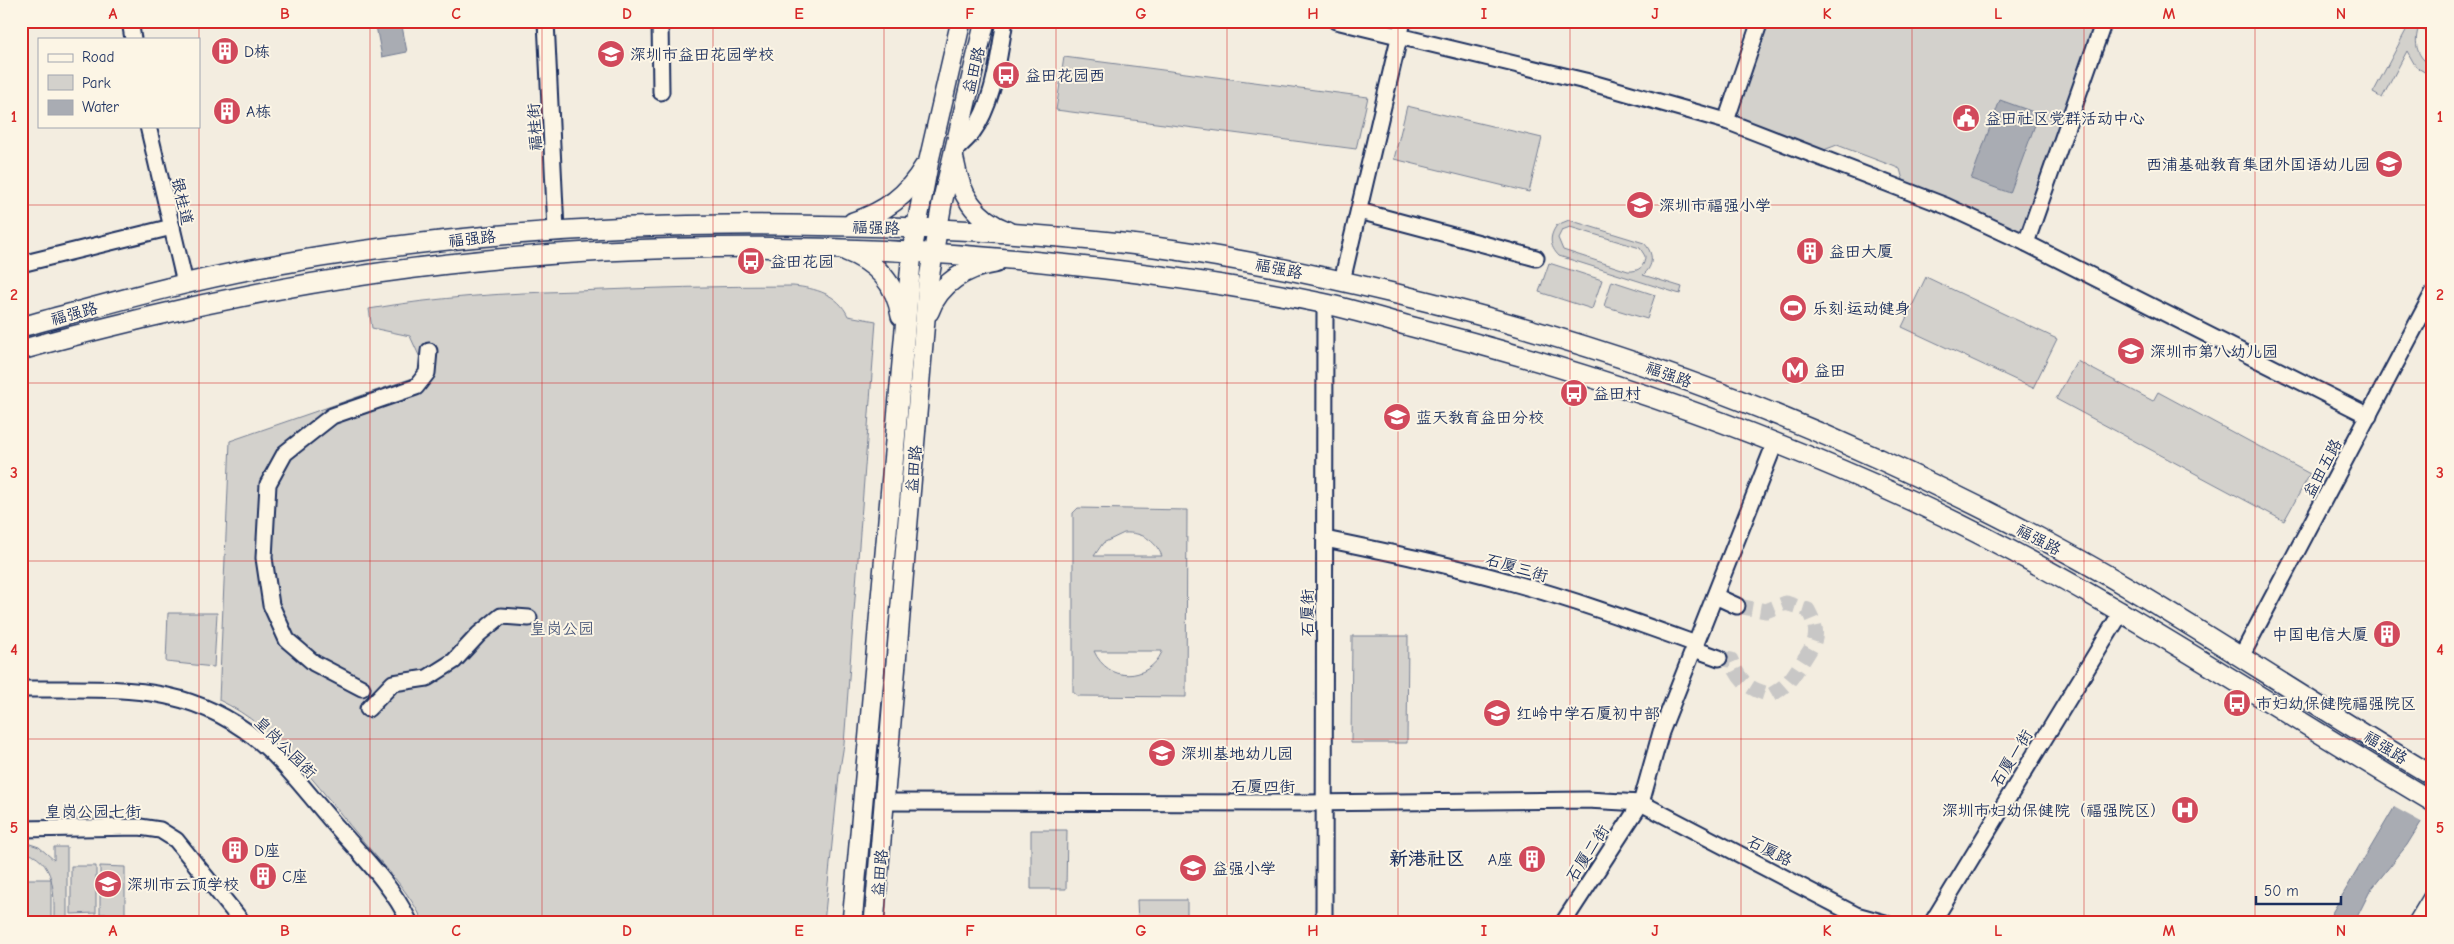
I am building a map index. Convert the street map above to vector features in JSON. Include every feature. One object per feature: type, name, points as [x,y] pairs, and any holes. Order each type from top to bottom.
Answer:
[{"type":"main road","name":"益田路","points":[[852,923],[912,251],[929,160],[961,21]]},
{"type":"main road","name":"益田路","points":[[874,923],[925,323],[937,230],[953,152],[985,21]]},
{"type":"main road","points":[[953,152],[962,190],[970,205],[994,226],[1023,235]]},
{"type":"main road","points":[[838,226],[875,213],[893,203],[918,178],[929,160]]},
{"type":"main road","name":"福强路","points":[[21,327],[186,283],[344,253],[556,230],[663,225],[915,228],[1123,243],[1193,253],[1342,281],[1440,304],[1660,370],[1806,427],[1887,462],[2036,536],[2126,586],[2433,776]]},
{"type":"main road","name":"福强路","points":[[21,350],[224,299],[384,271],[559,253],[710,247],[833,247],[934,252],[1019,259],[1161,276],[1326,304],[1547,363],[1664,400],[1775,443],[1868,482],[1961,525],[2057,574],[2122,611],[2433,802]]},
{"type":"main road","points":[[833,247],[868,260],[883,275],[893,291],[900,308],[904,332]]},
{"type":"main road","points":[[925,323],[932,303],[954,278],[970,269],[1019,259]]},
{"type":"main road","points":[[2398,754],[2433,765]]},
{"type":"main road","points":[[2411,789],[2433,816]]},
{"type":"main road","points":[[2418,923],[2432,899]]},
{"type":"street","points":[[130,21],[132,38]]},
{"type":"street","name":"福桂街","points":[[546,21],[556,230]]},
{"type":"street","points":[[660,21],[661,92]]},
{"type":"street","points":[[953,152],[971,134],[982,115],[990,92],[1005,21]]},
{"type":"street","points":[[1336,21],[1401,28],[1726,121],[1946,206],[2026,243],[2369,416]]},
{"type":"street","points":[[1726,121],[1760,21]]},
{"type":"street","points":[[2026,243],[2104,21]]},
{"type":"street","points":[[1342,281],[1401,28]]},
{"type":"street","name":"银桂道","points":[[148,128],[186,283]]},
{"type":"street","points":[[1359,211],[1536,258]]},
{"type":"street","points":[[21,264],[172,227]]},
{"type":"street","name":"益田五路","points":[[2241,657],[2433,293]]},
{"type":"street","name":"石厦街","points":[[1324,923],[1326,304]]},
{"type":"street","points":[[362,688],[314,663],[287,640],[275,614],[271,605],[264,558],[268,484],[285,453],[332,416],[416,387],[427,372],[429,351]]},
{"type":"street","name":"石厦二街","points":[[1563,923],[1641,803],[1661,732],[1775,443]]},
{"type":"street","name":"石厦三街","points":[[1324,538],[1419,558],[1513,583],[1605,611],[1695,646],[1718,658]]},
{"type":"street","points":[[1715,596],[1737,606]]},
{"type":"street","name":"石厦一街","points":[[1932,923],[2122,611]]},
{"type":"street","points":[[368,709],[393,683],[427,678],[454,661],[479,634],[501,616],[528,618]]},
{"type":"street","name":"皇岗公园街","points":[[21,689],[153,692],[201,705],[237,724],[267,748],[287,768],[391,891],[410,923]]},
{"type":"street","name":"石厦四街","points":[[885,802],[1324,803],[1587,800],[1641,803]]},
{"type":"street","name":"石厦路","points":[[1641,803],[1856,915],[1885,923]]},
{"type":"street","name":"皇岗公园七街","points":[[21,829],[140,827],[160,830],[176,840],[243,923]]},
{"type":"green space","points":[[1763,21],[2099,21],[2028,226],[2012,234],[1905,187],[1900,169],[1893,166],[1837,145],[1816,153],[1736,118],[1732,109]]},
{"type":"green space","points":[[2411,21],[2433,21],[2433,34],[2419,27],[2416,39],[2420,55],[2433,66],[2433,77],[2416,67],[2407,51],[2382,98],[2373,93]]},
{"type":"green space","points":[[1064,57],[1368,97],[1356,149],[1056,110]]},
{"type":"green space","points":[[1407,106],[1542,138],[1529,192],[1394,159]]},
{"type":"green space","points":[[1569,220],[1644,243],[1650,251],[1651,264],[1643,275],[1682,287],[1680,294],[1559,256],[1553,248],[1551,241],[1557,225]],"holes":[[[1570,227],[1640,248],[1645,256],[1643,265],[1638,269],[1628,271],[1563,250],[1558,238],[1562,230]]]},
{"type":"green space","points":[[1549,263],[1602,280],[1592,309],[1539,292]]},
{"type":"green space","points":[[1926,277],[2057,339],[2033,388],[1902,327]]},
{"type":"green space","points":[[1612,281],[1655,295],[1647,319],[1604,306]]},
{"type":"green space","name":"皇岗公园","points":[[793,286],[809,288],[832,297],[844,308],[848,316],[876,321],[844,744],[839,775],[824,923],[424,923],[418,911],[394,877],[312,778],[260,726],[219,700],[230,441],[427,373],[410,336],[372,328],[369,309],[472,296],[524,293],[684,287]]},
{"type":"green space","points":[[2077,361],[2153,401],[2158,392],[2310,474],[2284,521],[2056,399]]},
{"type":"green space","points":[[1078,508],[1187,510],[1186,697],[1078,696],[1073,692],[1073,513]],"holes":[[[1124,533],[1137,534],[1152,541],[1162,556],[1094,556],[1103,543]],[[1094,651],[1162,651],[1162,652],[1156,662],[1147,669],[1128,675],[1109,669],[1100,661]]]},
{"type":"green space","points":[[168,613],[217,613],[214,667],[166,662]]},
{"type":"green space","points":[[1352,636],[1408,636],[1407,743],[1351,743]]},
{"type":"green space","points":[[1031,830],[1067,830],[1066,889],[1031,889]]},
{"type":"green space","points":[[21,841],[39,847],[54,860],[54,847],[67,847],[67,923],[54,923],[51,879],[41,862],[33,855],[21,851]]},
{"type":"green space","points":[[71,866],[96,866],[96,913],[71,914]]},
{"type":"green space","points":[[100,866],[125,867],[125,914],[100,914]]},
{"type":"green space","points":[[21,879],[51,879],[51,923],[21,923]]},
{"type":"green space","points":[[1137,900],[1187,900],[1187,923],[1138,923]]},
{"type":"water","points":[[375,21],[401,21],[407,52],[382,57]]},
{"type":"water","points":[[2000,100],[2039,114],[2010,193],[1971,179]]},
{"type":"water","points":[[2433,742],[2433,803],[2407,845],[2370,891],[2354,923],[2326,923]]},
{"type":"pier","points":[[2433,739],[2433,807],[2423,823],[2392,806]]},
{"type":"tunnel","points":[[1719,658],[1731,660],[1746,684],[1771,695],[1791,678],[1813,644],[1816,633],[1815,626],[1808,610],[1786,603],[1766,611],[1737,606]]},
{"type":"place","name":"D栋","points":[[225,51]]},
{"type":"place","name":"深圳市益田花园学校","points":[[611,54]]},
{"type":"place","name":"益田花园西","points":[[1006,75]]},
{"type":"place","name":"A栋","points":[[227,111]]},
{"type":"place","name":"益田社区党群活动中心","points":[[1966,118]]},
{"type":"place","name":"西浦基础教育集团外国语幼儿园","points":[[2389,164]]},
{"type":"place","name":"深圳市福强小学","points":[[1640,205]]},
{"type":"place","name":"益田大厦","points":[[1810,251]]},
{"type":"place","name":"益田花园","points":[[751,261]]},
{"type":"place","name":"乐刻·运动健身","points":[[1793,308]]},
{"type":"place","name":"深圳市第八幼儿园","points":[[2131,351]]},
{"type":"place","name":"益田","points":[[1795,370]]},
{"type":"place","name":"益田村","points":[[1574,393]]},
{"type":"place","name":"蓝天教育益田分校","points":[[1397,417]]},
{"type":"place","name":"中国电信大厦","points":[[2387,634]]},
{"type":"place","name":"市妇幼保健院福强院区","points":[[2237,703]]},
{"type":"place","name":"红岭中学石厦初中部","points":[[1497,713]]},
{"type":"place","name":"深圳基地幼儿园","points":[[1162,753]]},
{"type":"place","name":"深圳市妇幼保健院（福强院区）","points":[[2185,810]]},
{"type":"place","name":"D座","points":[[235,850]]},
{"type":"place","name":"A座","points":[[1532,859]]},
{"type":"place","name":"益强小学","points":[[1193,868]]},
{"type":"place","name":"C座","points":[[263,876]]},
{"type":"place","name":"深圳市云顶学校","points":[[108,884]]},
{"type":"district","name":"新港社区","points":[[1427,858]]}]
